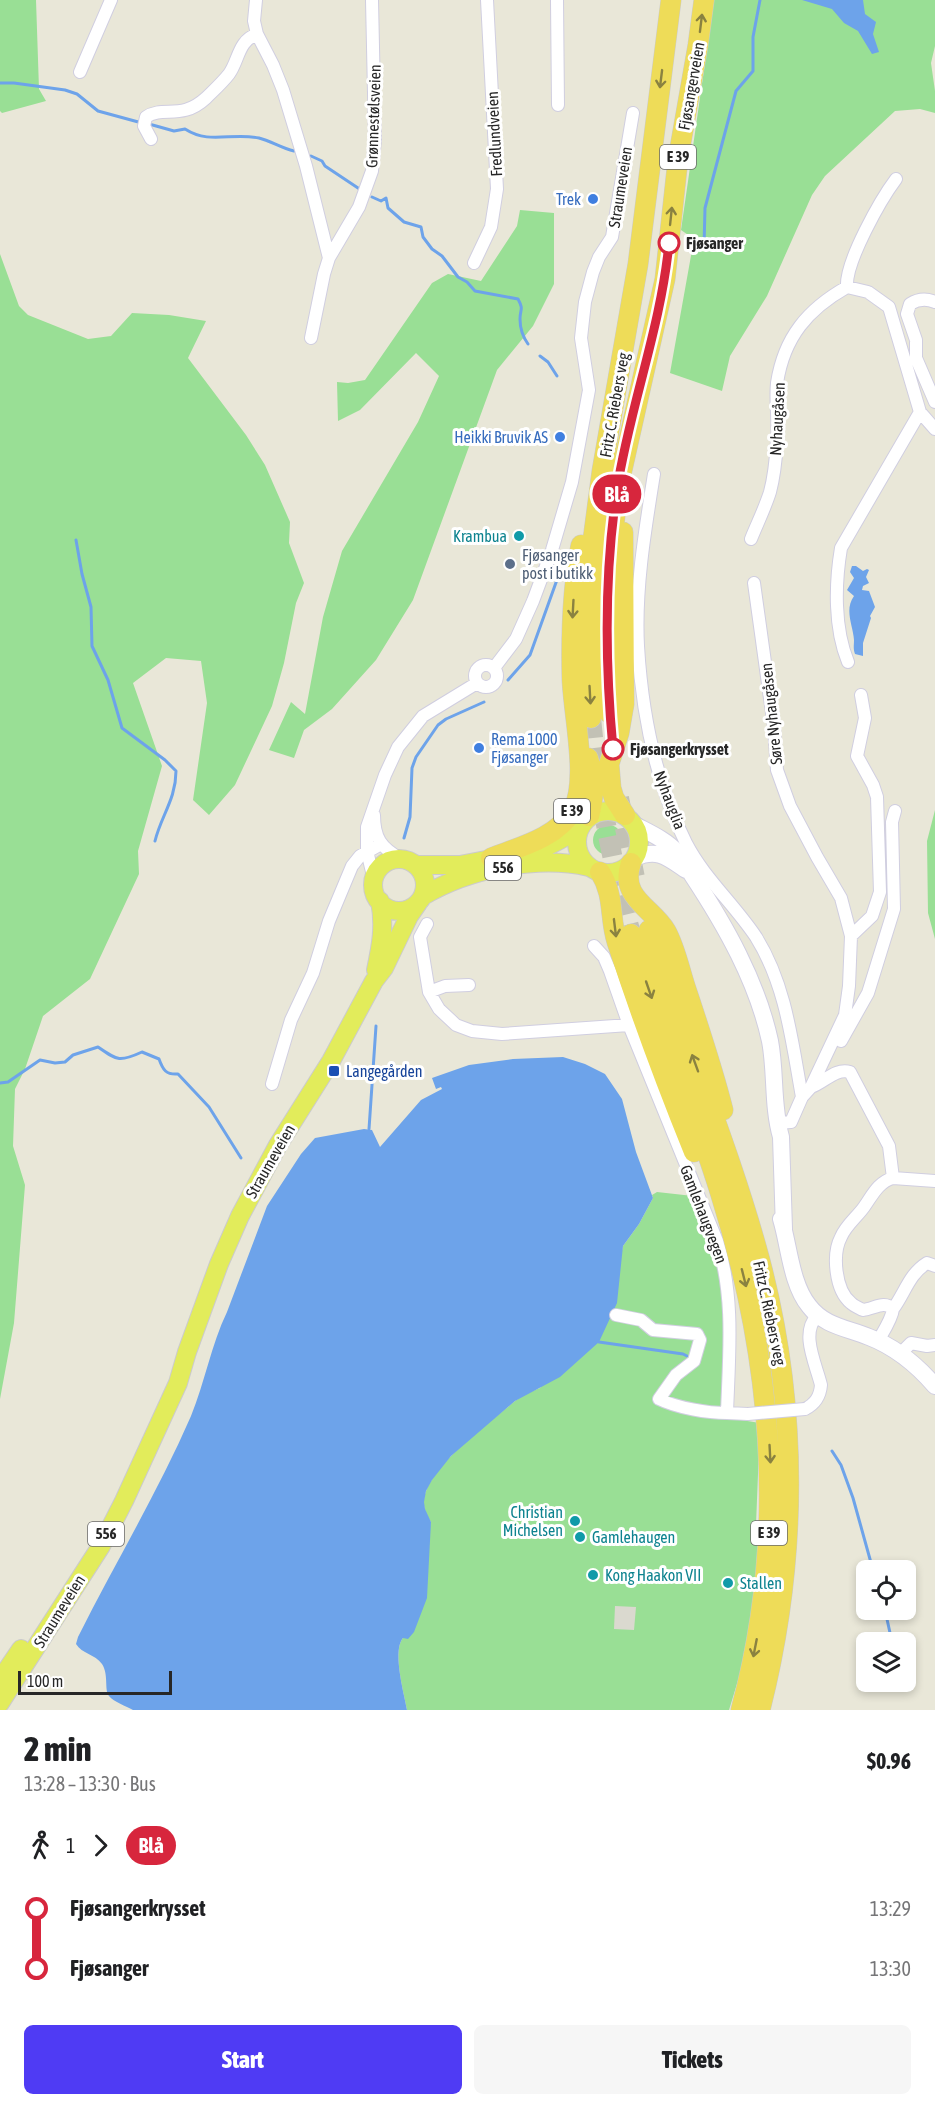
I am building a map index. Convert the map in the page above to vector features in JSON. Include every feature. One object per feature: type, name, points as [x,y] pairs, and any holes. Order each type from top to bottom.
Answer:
[{"type":"highway","name":"Fjøsangerveien","points":[[630,309],[638,264],[670,0]]},
{"type":"highway","name":"Fjøsangerveien","points":[[658,315],[665,279],[678,159],[704,0]]},
{"type":"highway","name":"Fritz C. Riebers veg","points":[[592,717],[572,648],[574,590],[589,498],[602,471],[630,309]]},
{"type":"highway","name":"Fritz C. Riebers veg","points":[[592,717],[607,662],[608,581],[618,488],[658,315]]},
{"type":"highway","name":"E 39","points":[[623,461],[626,492],[623,518],[624,704],[619,733],[609,764],[614,798],[630,820]]},
{"type":"highway","name":"E 39","points":[[584,822],[595,794],[592,717]]},
{"type":"highway","name":"E 39","points":[[491,858],[546,834],[559,825],[572,811],[578,798],[592,717]]},
{"type":"highway","name":"E 39","points":[[633,860],[629,878],[633,895],[658,920],[670,941],[714,1073],[742,1178],[759,1258]]},
{"type":"highway","name":"E 39","points":[[594,869],[609,891],[616,938],[676,1109],[709,1187],[729,1221]]},
{"type":"highway","name":"Fritz C. Riebers veg","points":[[741,1710],[751,1672],[763,1602],[769,1533],[770,1473],[766,1406],[749,1299],[729,1221],[640,932],[669,993],[727,1154],[759,1258],[780,1361],[787,1423],[788,1534],[782,1605],[760,1710]]},
{"type":"main road","name":"E 39","points":[[594,869],[584,862],[577,849],[577,834],[584,822],[596,812],[610,810],[630,820],[639,839],[639,846],[633,860]]},
{"type":"main road","points":[[630,820],[672,846],[685,862],[729,936],[765,1023],[772,1056],[777,1123],[772,1142],[777,1203],[791,1260],[801,1293],[808,1306],[824,1322],[878,1341],[900,1354],[920,1369],[935,1386]]},
{"type":"main road","name":"556","points":[[408,862],[460,865],[491,858],[520,856],[562,840],[584,822]]},
{"type":"main road","points":[[594,869],[617,872],[646,853],[654,853],[674,862],[690,873]]},
{"type":"main road","points":[[374,880],[383,864],[408,862],[425,879],[425,888],[420,900]]},
{"type":"main road","name":"556","points":[[374,880],[376,895],[380,901],[394,910],[402,910],[440,886],[460,878],[512,866],[558,862],[594,869]]},
{"type":"main road","name":"Straumeveien","points":[[0,1703],[100,1546],[124,1501],[178,1383],[219,1264],[248,1199],[278,1145],[331,1062],[374,981],[384,968],[409,916],[420,900]]},
{"type":"main road","name":"Straumeveien","points":[[374,981],[383,938],[384,920],[380,901]]},
{"type":"main road","name":"Straumeveien","points":[[0,1680],[91,1539],[139,1450],[187,1352]]},
{"type":"street","points":[[80,72],[111,0]]},
{"type":"street","name":"Grønnestølsveien","points":[[256,0],[254,21],[257,34],[283,90],[306,166],[329,258]]},
{"type":"street","name":"Grønnestølsveien","points":[[311,338],[329,258],[359,207],[372,171],[375,140],[372,0]]},
{"type":"street","name":"Fredlundveien","points":[[474,263],[490,227],[496,196],[487,0]]},
{"type":"street","points":[[557,0],[558,105]]},
{"type":"street","points":[[151,139],[144,126],[146,117],[154,114],[185,112],[198,104],[229,74],[247,39],[257,34]]},
{"type":"street","name":"Straumeveien","points":[[374,808],[392,760],[412,728],[423,716],[477,683],[475,674],[479,667],[487,665],[494,668],[516,639],[533,601],[552,550],[572,482],[589,390],[581,338],[585,302],[596,264],[612,237],[633,113]]},
{"type":"street","points":[[896,178],[885,194],[857,251],[846,278],[847,287],[868,292],[889,307],[920,412],[935,429]]},
{"type":"street","name":"Nyhaugåsen","points":[[751,539],[770,491],[777,441],[777,384],[785,352],[798,327],[813,310],[847,287]]},
{"type":"street","points":[[935,302],[927,299],[915,301],[910,304],[907,314],[916,340],[916,358],[935,402]]},
{"type":"street","points":[[848,662],[842,646],[838,606],[838,567],[841,548],[920,412]]},
{"type":"street","name":"Nyhauglia","points":[[654,474],[640,582],[638,635],[644,708],[651,745],[661,780],[686,842],[708,877],[747,925],[771,964],[783,995],[802,1097]]},
{"type":"street","name":"Søre Nyhaugåsen","points":[[754,583],[774,727],[777,770],[790,806],[817,858],[842,898],[851,936],[845,1015],[791,1122],[777,1123]]},
{"type":"street","points":[[851,936],[872,916],[880,892],[877,797],[857,756],[865,718],[861,695]]},
{"type":"street","points":[[374,808],[374,827],[381,844],[387,851],[408,862]]},
{"type":"street","points":[[374,808],[367,827],[367,851],[374,880]]},
{"type":"street","points":[[817,1073],[825,1066],[853,1024],[868,993],[894,909],[892,822],[895,811]]},
{"type":"street","points":[[272,1084],[291,1020],[313,973],[329,921],[354,862],[367,851],[381,844]]},
{"type":"street","points":[[427,924],[420,937],[429,992],[445,1016],[456,1026],[472,1031],[502,1034],[629,1025]]},
{"type":"street","name":"Gamlehaugvegen","points":[[594,946],[604,957],[610,971],[629,1025],[721,1255],[729,1299],[728,1413]]},
{"type":"street","points":[[429,992],[445,986],[469,985]]},
{"type":"street","points":[[811,1086],[839,1071],[850,1072],[889,1146],[893,1178]]},
{"type":"street","points":[[893,1309],[882,1304],[863,1310],[850,1302],[840,1287],[836,1264],[838,1242],[843,1232],[884,1181],[893,1178],[935,1181]]},
{"type":"street","points":[[878,1341],[914,1273],[927,1263],[935,1266]]},
{"type":"street","points":[[616,1315],[641,1320],[653,1330],[697,1334],[700,1340],[694,1361],[676,1375],[660,1399],[713,1413],[748,1414],[805,1409],[815,1404],[821,1385],[808,1335],[812,1321],[817,1316]]},
{"type":"street","points":[[900,1354],[911,1343],[935,1345]]},
{"type":"green space","points":[[0,0],[36,0],[39,89],[46,101],[2,113],[0,111]]},
{"type":"green space","points":[[714,0],[935,0],[935,46],[931,63],[935,113],[920,109],[895,111],[825,176],[812,195],[767,296],[730,356],[722,391],[670,373],[694,239],[681,230]]},
{"type":"green space","points":[[520,210],[554,213],[554,284],[533,326],[497,370],[413,600],[376,660],[332,709],[304,730],[294,758],[269,750],[291,702],[305,714],[323,617],[342,551],[418,422],[439,376],[416,353],[360,410],[338,421],[337,382],[365,380],[432,283],[448,274],[481,281],[517,226]]},
{"type":"green space","points":[[0,254],[19,306],[28,315],[88,339],[111,336],[132,313],[169,315],[206,321],[188,358],[246,435],[265,465],[290,522],[289,543],[304,583],[296,603],[284,663],[272,706],[235,785],[209,815],[193,800],[207,703],[201,661],[166,658],[133,683],[162,766],[138,851],[139,874],[90,979],[43,1016],[25,1069],[15,1089],[13,1146],[25,1185],[14,1323],[0,1399]]},
{"type":"green space","points":[[935,810],[935,939],[928,913],[927,841]]},
{"type":"green space","points":[[608,825],[619,829],[623,840],[619,851],[608,855],[597,851],[593,840],[597,829]]},
{"type":"green space","name":"Gamlehaugen","points":[[657,1192],[693,1196],[712,1230],[726,1298],[722,1417],[760,1423],[756,1525],[764,1545],[755,1625],[729,1710],[407,1710],[399,1652],[431,1522],[424,1503],[428,1487],[436,1473],[461,1446],[515,1401],[540,1388],[619,1264],[623,1246],[639,1224],[653,1198],[652,1195]]},
{"type":"shaded area","points":[[615,1606],[636,1607],[634,1630],[614,1629]]},
{"type":"water","points":[[802,0],[863,0],[865,14],[876,22],[873,34],[879,52],[872,54],[858,31],[844,23],[832,9]]},
{"type":"water","points":[[852,566],[863,571],[869,570],[866,577],[869,583],[863,586],[862,590],[869,591],[875,607],[870,616],[863,643],[863,656],[855,654],[850,618],[851,601],[854,596],[847,590],[854,578],[850,572]]},
{"type":"water","points":[[563,1057],[605,1074],[622,1099],[636,1152],[653,1198],[639,1224],[623,1246],[617,1303],[599,1342],[560,1377],[515,1401],[451,1456],[426,1491],[425,1509],[431,1522],[427,1598],[414,1632],[408,1639],[403,1638],[399,1652],[407,1710],[133,1710],[114,1700],[108,1693],[102,1664],[76,1644],[78,1637],[191,1416],[217,1337],[267,1206],[301,1154],[315,1138],[364,1129],[372,1130],[380,1147],[421,1100],[442,1089],[441,1087],[436,1089],[432,1078],[469,1065],[513,1059]]},
{"type":"waterway","points":[[704,246],[705,208],[736,91],[753,71],[753,37],[760,0]]},
{"type":"waterway","points":[[0,83],[65,90],[77,94],[98,111],[142,123]]},
{"type":"waterway","points":[[149,124],[174,131],[185,129],[203,136],[259,138],[294,151]]},
{"type":"waterway","points":[[311,156],[322,161],[325,166],[361,190]]},
{"type":"waterway","points":[[372,197],[381,201],[386,198],[388,208],[404,222],[421,227],[423,237],[432,249],[442,256],[458,277],[467,282],[475,291],[518,299],[521,308],[521,329],[528,344]]},
{"type":"waterway","points":[[540,356],[548,362],[557,376]]},
{"type":"waterway","points":[[76,540],[91,607],[92,646],[108,680],[122,728],[176,771],[174,790],[155,841]]},
{"type":"waterway","points":[[508,680],[530,655],[558,577]]},
{"type":"waterway","points":[[404,838],[410,817],[412,768],[416,757],[438,725],[484,702]]},
{"type":"waterway","points":[[369,1129],[376,1026]]},
{"type":"waterway","points":[[0,1083],[8,1082],[40,1060],[65,1062],[73,1055],[98,1047],[110,1055],[124,1059],[142,1052],[159,1059],[168,1073],[178,1074],[209,1107],[241,1158]]},
{"type":"waterway","points":[[599,1342],[687,1356]]},
{"type":"waterway","points":[[832,1451],[841,1465],[853,1498],[870,1560]]},
{"type":"waterway","points":[[887,1620],[890,1632]]},
{"type":"tunnel","points":[[591,718],[606,827],[631,934]]},
{"type":"tunnel","points":[[619,798],[635,878]]},
{"type":"bus line","name":"Blå","points":[[613,749],[609,713],[607,622],[614,517],[623,461],[658,315],[669,243]]},
{"type":"place","name":"Trek","points":[[593,199]]},
{"type":"place","name":"Fjøsanger","points":[[669,243]]},
{"type":"place","name":"Heikki Bruvik AS","points":[[560,437]]},
{"type":"place","name":"Krambua","points":[[519,536]]},
{"type":"place","name":"Fjøsanger post i butikk","points":[[510,564]]},
{"type":"place","name":"Rema 1000 Fjøsanger","points":[[479,748]]},
{"type":"place","name":"Fjøsangerkrysset","points":[[613,749]]},
{"type":"place","name":"Langegården","points":[[334,1071]]},
{"type":"place","name":"Christian Michelsen","points":[[575,1521]]},
{"type":"place","name":"Gamlehaugen","points":[[580,1537]]},
{"type":"place","name":"Kong Haakon VII","points":[[593,1575]]},
{"type":"place","name":"Stallen","points":[[728,1583]]}]
